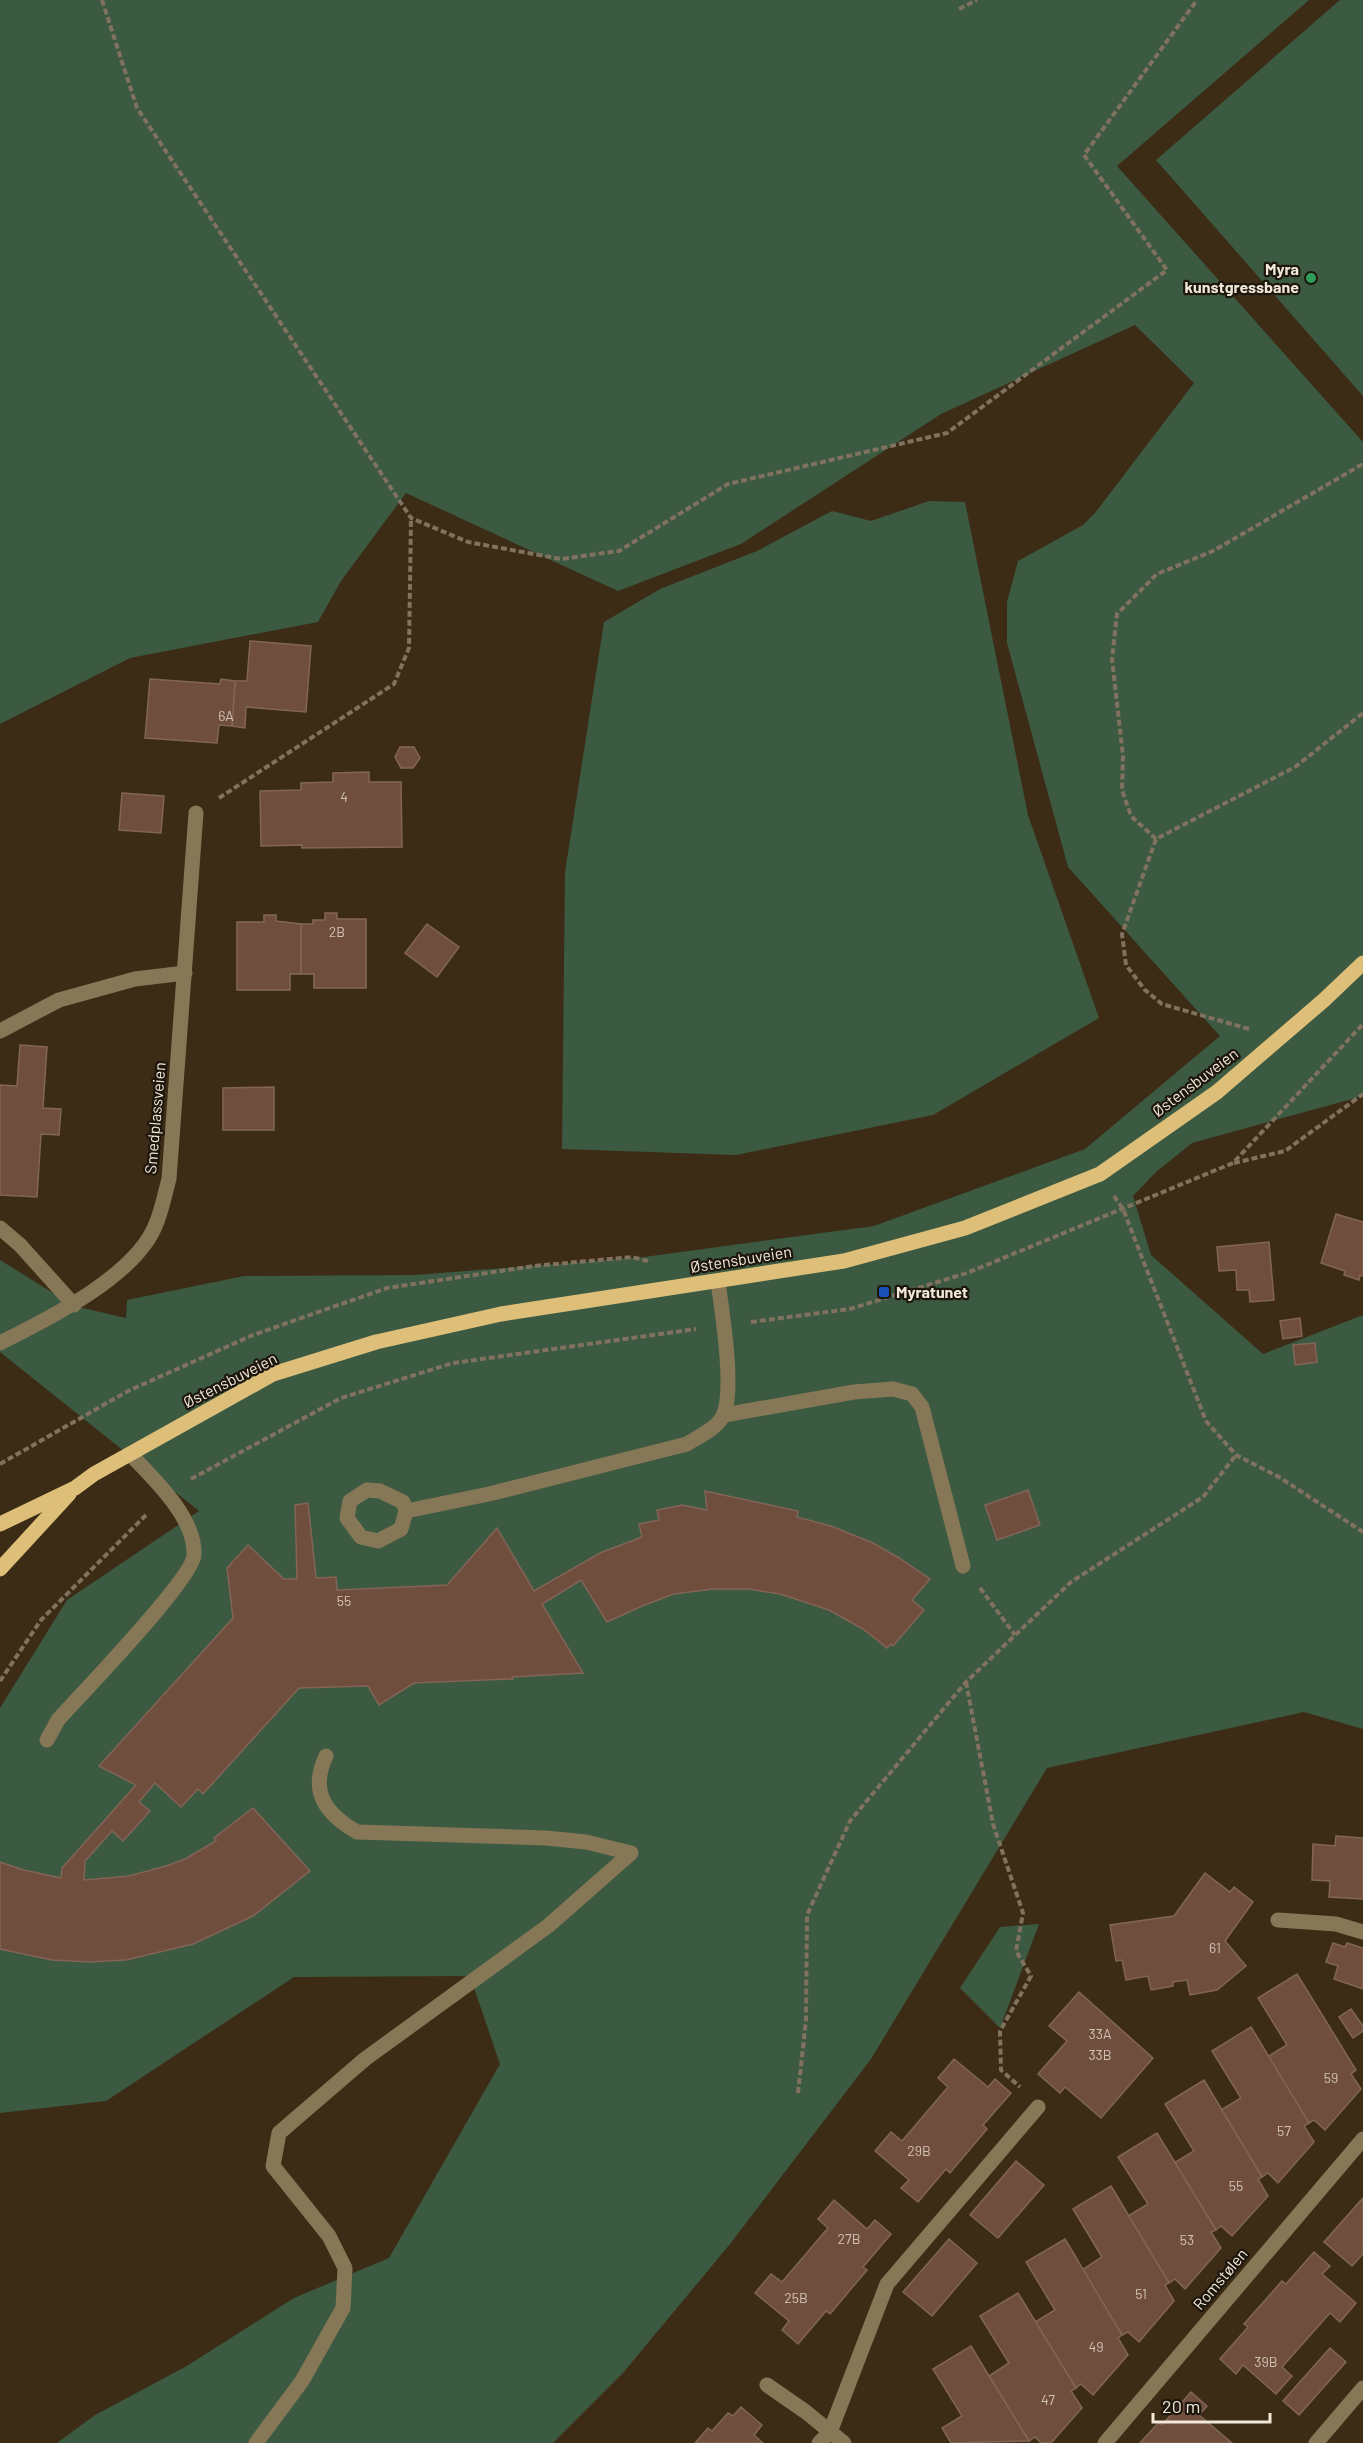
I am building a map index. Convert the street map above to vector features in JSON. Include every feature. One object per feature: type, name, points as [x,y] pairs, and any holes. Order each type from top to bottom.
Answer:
[{"type":"main road","name":"Østensbuveien","points":[[0,1524],[75,1488],[130,1454],[273,1374],[376,1342],[501,1314],[844,1261],[965,1228],[1100,1173],[1217,1092],[1363,963]]},
{"type":"main road","name":"Østensbuveien","points":[[0,1569],[75,1488]]},
{"type":"street","name":"Smedplassveien","points":[[0,1343],[74,1305],[134,1257],[156,1225],[169,1179],[196,813]]},
{"type":"street","points":[[0,1031],[59,1000],[135,979],[184,973]]},
{"type":"street","points":[[0,1227],[52,1278],[74,1305]]},
{"type":"street","points":[[406,1511],[489,1494],[687,1444],[715,1426],[724,1415],[728,1389],[724,1326],[718,1282]]},
{"type":"street","points":[[724,1415],[854,1392],[893,1389],[912,1394],[922,1407],[963,1566]]},
{"type":"street","points":[[47,1740],[58,1720],[160,1608],[192,1565],[195,1555],[188,1527],[167,1493],[130,1454]]},
{"type":"street","points":[[256,2443],[302,2381],[344,2308],[345,2268],[329,2236],[273,2166],[279,2133],[365,2059],[548,1926],[631,1853],[586,1842],[546,1838],[357,1832],[337,1821],[320,1796],[319,1771],[326,1756]]},
{"type":"street","points":[[1278,1920],[1336,1924],[1363,1932]]},
{"type":"street","points":[[824,2437],[887,2284],[1038,2107]]},
{"type":"street","name":"Romstølen","points":[[1105,2443],[1363,2139]]},
{"type":"street","points":[[767,2385],[806,2412],[824,2437],[844,2443]]},
{"type":"street","points":[[1316,2443],[1363,2388]]},
{"type":"path","points":[[102,0],[138,108],[411,518],[468,542],[561,559],[619,551],[728,484],[947,433],[1167,270],[1084,155],[1197,0]]},
{"type":"path","points":[[959,9],[977,0]]},
{"type":"path","points":[[1155,838],[1131,816],[1122,790],[1123,756],[1112,659],[1117,614],[1157,574],[1213,551],[1361,465],[1363,467]]},
{"type":"path","points":[[196,813],[394,684],[409,648],[411,518]]},
{"type":"path","points":[[1271,1045],[1245,1026],[1162,1004],[1145,990],[1126,965],[1122,934],[1155,838],[1295,767],[1363,713]]},
{"type":"path","points":[[1233,1163],[1363,1024]]},
{"type":"path","points":[[0,1681],[41,1620],[167,1493],[341,1398],[453,1363],[850,1309],[967,1272],[1233,1163],[1285,1151],[1363,1094]]},
{"type":"path","points":[[1100,1173],[1123,1209],[1206,1421],[1236,1455],[1279,1477],[1363,1532]]},
{"type":"path","points":[[798,2093],[806,2020],[807,1915],[850,1821],[966,1682],[1015,1635],[1071,1582],[1203,1497],[1236,1455]]},
{"type":"path","points":[[963,1566],[1015,1635]]},
{"type":"path","points":[[966,1682],[993,1824],[1023,1913],[1016,1951],[1031,1976],[1000,2031],[1001,2070],[1022,2090]]},
{"type":"green space","points":[[0,0],[1309,0],[1117,166],[1363,442],[1363,1096],[1192,1143],[1156,1172],[1133,1196],[1151,1255],[1263,1354],[1363,1315],[1363,1729],[1304,1712],[1047,1768],[871,2059],[730,2244],[623,2373],[553,2443],[57,2443],[95,2415],[185,2367],[294,2298],[389,2258],[500,2064],[470,1976],[294,1977],[106,2101],[0,2113],[0,1708],[67,1600],[199,1511],[0,1352],[0,1260],[74,1306],[126,1318],[127,1300],[244,1276],[415,1275],[644,1257],[874,1226],[1085,1149],[1220,1036],[1068,867],[1007,643],[1007,602],[1018,561],[1083,525],[1095,513],[1194,383],[1135,325],[941,414],[741,544],[618,591],[406,493],[341,581],[318,622],[130,658],[0,724]]},
{"type":"green space","name":"Myra kunstgressbane","points":[[1340,0],[1363,0],[1363,396],[1156,160]]},
{"type":"green space","points":[[929,501],[965,502],[1028,815],[1099,1018],[933,1115],[736,1155],[562,1149],[565,872],[604,622],[660,589],[757,551],[832,511],[871,521]]},
{"type":"green space","points":[[1039,1924],[1000,2028],[960,1988],[1000,1927]]},
{"type":"building","points":[[250,641],[311,646],[306,712],[246,707],[245,728],[232,726],[235,681],[247,681]]},
{"type":"building","points":[[150,679],[220,684],[221,679],[235,681],[232,726],[219,725],[217,743],[145,738]]},
{"type":"building","points":[[400,747],[414,747],[420,758],[413,768],[401,768],[395,757]]},
{"type":"building","points":[[369,772],[369,782],[401,782],[402,847],[261,846],[260,791],[301,790],[301,783],[333,782],[333,773]]},
{"type":"building","points":[[122,793],[164,796],[161,833],[119,830]]},
{"type":"building","points":[[325,913],[337,913],[337,919],[366,919],[366,988],[314,988],[314,974],[301,974],[301,924],[313,924],[313,920],[325,920]]},
{"type":"building","points":[[264,915],[276,915],[276,921],[301,924],[301,974],[290,974],[290,990],[237,990],[237,922],[264,922]]},
{"type":"building","points":[[427,924],[459,947],[437,977],[405,953]]},
{"type":"building","points":[[20,1045],[47,1047],[43,1108],[61,1109],[59,1135],[41,1134],[37,1197],[0,1195],[0,1085],[17,1086]]},
{"type":"building","points":[[274,1087],[274,1130],[223,1130],[223,1088]]},
{"type":"building","points":[[1336,1214],[1363,1222],[1363,1276],[1360,1275],[1359,1280],[1344,1275],[1345,1271],[1321,1263]]},
{"type":"building","points":[[1269,1242],[1274,1300],[1250,1302],[1249,1290],[1237,1290],[1236,1270],[1219,1271],[1217,1247]]},
{"type":"building","points":[[1300,1318],[1302,1336],[1283,1339],[1280,1321]]},
{"type":"building","points":[[1315,1343],[1317,1362],[1295,1365],[1293,1345]]},
{"type":"building","points":[[1028,1490],[1040,1525],[997,1540],[985,1505]]},
{"type":"building","points":[[705,1491],[798,1511],[797,1517],[831,1526],[873,1543],[930,1579],[912,1600],[924,1610],[893,1646],[891,1644],[887,1648],[863,1629],[829,1610],[780,1594],[748,1589],[713,1589],[674,1594],[607,1622],[581,1580],[542,1604],[583,1673],[512,1677],[513,1679],[414,1683],[379,1705],[368,1686],[299,1688],[203,1794],[198,1789],[181,1807],[155,1783],[139,1802],[150,1811],[123,1841],[112,1831],[85,1861],[84,1880],[129,1876],[166,1866],[185,1859],[216,1841],[214,1838],[253,1808],[310,1871],[253,1916],[193,1944],[126,1960],[89,1962],[52,1960],[0,1949],[0,1862],[61,1878],[62,1868],[136,1785],[99,1766],[233,1618],[227,1568],[248,1545],[284,1579],[297,1579],[295,1505],[308,1503],[316,1578],[336,1577],[337,1590],[447,1585],[497,1528],[534,1591],[600,1553],[642,1537],[639,1524],[659,1520],[657,1510],[682,1505],[707,1510]]},
{"type":"building","points":[[1336,1836],[1363,1838],[1363,1899],[1329,1897],[1330,1881],[1312,1880],[1313,1844],[1335,1846]]},
{"type":"building","points":[[1205,1873],[1230,1892],[1234,1887],[1253,1902],[1225,1941],[1246,1966],[1217,1990],[1190,1995],[1187,1980],[1173,1982],[1173,1986],[1151,1990],[1148,1976],[1126,1980],[1122,1960],[1116,1961],[1110,1925],[1174,1916]]},
{"type":"building","points":[[1333,1943],[1345,1947],[1347,1943],[1363,1948],[1363,1989],[1334,1979],[1338,1966],[1326,1962]]},
{"type":"building","points":[[1297,1974],[1356,2070],[1351,2074],[1361,2089],[1325,2130],[1314,2120],[1309,2123],[1267,2057],[1287,2045],[1258,1998]]},
{"type":"building","points":[[1079,1992],[1153,2058],[1101,2118],[1065,2087],[1060,2093],[1038,2074],[1067,2041],[1049,2026]]},
{"type":"building","points":[[1351,2009],[1363,2026],[1363,2031],[1353,2038],[1339,2017]]},
{"type":"building","points":[[1251,2027],[1309,2123],[1304,2126],[1314,2142],[1278,2183],[1268,2173],[1262,2177],[1221,2110],[1241,2098],[1212,2051]]},
{"type":"building","points":[[954,2059],[988,2087],[995,2079],[1011,2093],[983,2125],[987,2129],[950,2173],[946,2169],[918,2202],[901,2188],[909,2180],[875,2151],[891,2132],[902,2141],[948,2087],[938,2078]]},
{"type":"building","points":[[1204,2080],[1262,2177],[1258,2179],[1268,2196],[1232,2236],[1221,2226],[1216,2230],[1174,2163],[1194,2151],[1165,2104]]},
{"type":"building","points":[[1157,2133],[1216,2230],[1211,2232],[1221,2248],[1185,2289],[1175,2279],[1169,2283],[1128,2216],[1148,2204],[1118,2157]]},
{"type":"building","points":[[1016,2161],[1044,2185],[998,2238],[970,2215]]},
{"type":"building","points":[[1111,2186],[1169,2283],[1165,2285],[1174,2301],[1139,2342],[1128,2332],[1122,2335],[1082,2270],[1102,2257],[1073,2209]]},
{"type":"building","points":[[1363,2198],[1363,2254],[1352,2266],[1324,2242]]},
{"type":"building","points":[[834,2200],[867,2229],[875,2220],[891,2234],[863,2267],[867,2270],[830,2314],[826,2311],[798,2344],[782,2330],[789,2321],[755,2293],[771,2274],[782,2282],[828,2228],[818,2219]]},
{"type":"building","points":[[949,2239],[977,2263],[932,2316],[903,2292]]},
{"type":"building","points":[[1065,2239],[1122,2335],[1118,2338],[1128,2355],[1093,2395],[1081,2384],[1076,2388],[1035,2322],[1055,2310],[1026,2262]]},
{"type":"building","points":[[1314,2252],[1330,2266],[1322,2274],[1356,2303],[1340,2322],[1330,2313],[1282,2367],[1292,2376],[1276,2394],[1243,2365],[1236,2374],[1220,2359],[1248,2327],[1244,2324],[1282,2281],[1286,2284]]},
{"type":"building","points":[[1018,2293],[1076,2388],[1071,2391],[1082,2408],[1051,2443],[1041,2443],[1035,2437],[1029,2441],[989,2376],[1009,2363],[980,2316]]},
{"type":"building","points":[[971,2346],[1029,2441],[951,2443],[942,2428],[962,2416],[933,2369]]},
{"type":"building","points":[[1330,2348],[1346,2362],[1299,2415],[1283,2401]]},
{"type":"building","points":[[1191,2392],[1207,2406],[1199,2415],[1232,2443],[1140,2443],[1159,2422],[1162,2425]]},
{"type":"building","points":[[741,2407],[762,2425],[754,2435],[763,2443],[695,2443],[708,2428],[712,2431],[728,2413],[733,2416]]},
{"type":"place","name":"Myra kunstgressbane","points":[[1311,278]]},
{"type":"place","name":"Myratunet","points":[[884,1292]]}]
